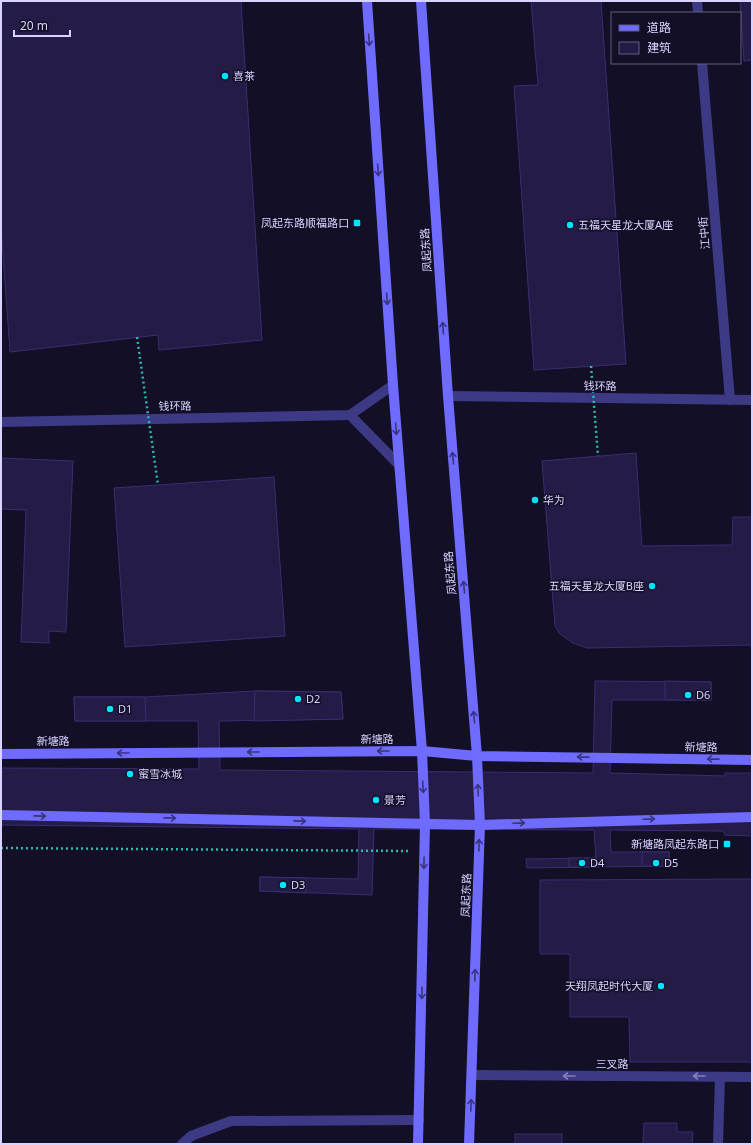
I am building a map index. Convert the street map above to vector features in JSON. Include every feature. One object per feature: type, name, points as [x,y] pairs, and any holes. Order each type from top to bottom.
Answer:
[{"type":"main road","points":[[367,1],[393,385],[422,751],[425,824],[418,1144]]},
{"type":"main road","name":"凤起东路","points":[[421,1],[448,396],[477,756],[480,825],[469,1144]]},
{"type":"main road","name":"新塘路","points":[[1,754],[422,751],[477,756],[752,760]]},
{"type":"main road","points":[[1,815],[480,825],[752,817]]},
{"type":"street","points":[[697,1],[698,12]]},
{"type":"street","name":"江中街","points":[[702,64],[730,400]]},
{"type":"street","points":[[393,385],[350,415],[399,465]]},
{"type":"street","name":"钱环路","points":[[448,396],[752,400]]},
{"type":"street","name":"钱环路","points":[[1,422],[350,415]]},
{"type":"street","name":"三叉路","points":[[472,1075],[752,1077]]},
{"type":"street","points":[[718,1144],[720,1076]]},
{"type":"street","points":[[182,1144],[191,1136],[231,1121],[419,1120]]},
{"type":"path","points":[[137,337],[158,485]]},
{"type":"path","points":[[591,366],[598,456]]},
{"type":"path","points":[[1,848],[424,852]]},
{"type":"building","points":[[1,1],[241,1],[262,340],[159,350],[158,335],[10,352],[1,226]]},
{"type":"building","name":"五福天星龙大厦A座","points":[[531,1],[601,1],[626,364],[534,370],[514,86],[538,85]]},
{"type":"building","points":[[740,1],[752,1],[752,60],[744,61]]},
{"type":"building","name":"五福天星龙大厦B座","points":[[636,453],[642,546],[732,545],[733,517],[752,517],[752,645],[587,648],[573,643],[560,634],[555,626],[542,461]]},
{"type":"building","points":[[1,458],[73,461],[66,632],[49,631],[49,643],[21,642],[26,510],[1,509]]},
{"type":"building","points":[[274,477],[285,636],[125,647],[114,488]]},
{"type":"building","name":"景芳","points":[[595,681],[711,682],[711,700],[612,700],[610,773],[725,776],[725,773],[752,773],[752,836],[725,835],[723,831],[610,830],[611,852],[669,852],[669,866],[527,868],[526,859],[596,858],[594,830],[374,829],[372,895],[260,891],[260,877],[358,879],[359,829],[1,825],[1,768],[199,769],[198,721],[75,721],[74,697],[145,697],[255,691],[341,692],[343,719],[219,721],[220,770],[593,773]]},
{"type":"building","name":"D6","points":[[665,681],[711,682],[711,700],[665,700]]},
{"type":"building","name":"D2","points":[[255,691],[341,692],[343,719],[254,721]]},
{"type":"building","name":"D1","points":[[74,697],[145,697],[146,721],[75,721]]},
{"type":"building","name":"D5","points":[[642,852],[669,852],[669,866],[642,866]]},
{"type":"building","name":"D4","points":[[569,858],[596,858],[596,867],[569,867]]},
{"type":"building","name":"D3","points":[[260,877],[306,878],[306,893],[260,891]]},
{"type":"building","name":"天翔凤起时代大厦","points":[[752,879],[752,1062],[630,1062],[629,1017],[570,1017],[570,954],[540,954],[540,880]]},
{"type":"building","points":[[644,1123],[677,1123],[677,1132],[693,1132],[692,1144],[643,1144]]},
{"type":"building","points":[[515,1134],[562,1134],[562,1144],[515,1144]]},
{"type":"place","name":"喜茶","points":[[225,76]]},
{"type":"place","name":"凤起东路顺福路口","points":[[357,223]]},
{"type":"place","name":"五福天星龙大厦A座","points":[[570,225]]},
{"type":"place","name":"华为","points":[[535,500]]},
{"type":"place","name":"五福天星龙大厦B座","points":[[652,586]]},
{"type":"place","name":"D6","points":[[688,695]]},
{"type":"place","name":"D2","points":[[298,699]]},
{"type":"place","name":"D1","points":[[110,709]]},
{"type":"place","name":"蜜雪冰城","points":[[130,774]]},
{"type":"place","name":"景芳","points":[[376,800]]},
{"type":"place","name":"新塘路凤起东路口","points":[[727,844]]},
{"type":"place","name":"D4","points":[[582,863]]},
{"type":"place","name":"D5","points":[[656,863]]},
{"type":"place","name":"D3","points":[[283,885]]},
{"type":"place","name":"天翔凤起时代大厦","points":[[661,986]]}]
